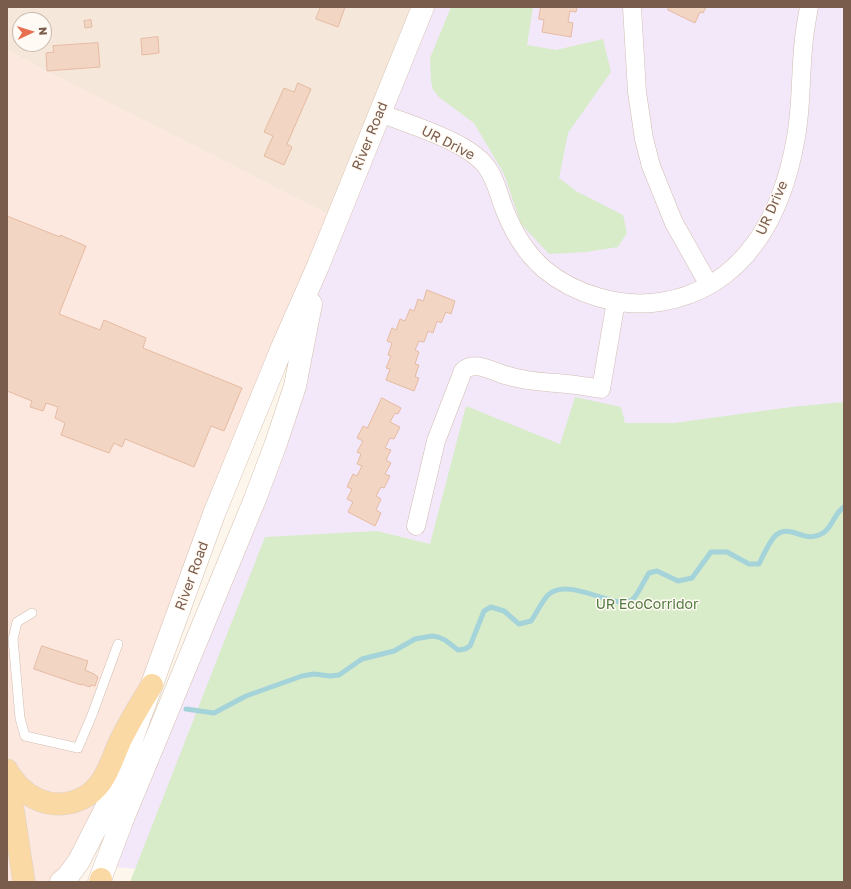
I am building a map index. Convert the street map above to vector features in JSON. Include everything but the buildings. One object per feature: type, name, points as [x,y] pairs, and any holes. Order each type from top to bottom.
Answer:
[{"type":"main road","name":"River Road","points":[[61,882],[68,876],[79,861],[109,802],[214,514],[281,350],[318,266],[423,7]]},
{"type":"main road","name":"River Road","points":[[100,881],[122,821],[255,499],[275,446],[295,386],[318,266]]},
{"type":"main road","points":[[214,514],[222,518],[231,516],[240,512],[255,499]]},
{"type":"main road","points":[[7,771],[21,788],[38,800],[47,803],[63,804],[77,802],[93,792],[102,781],[122,736],[152,684]]},
{"type":"main road","points":[[7,771],[24,882]]},
{"type":"street","points":[[632,7],[638,106],[651,166],[674,222],[709,285]]},
{"type":"street","name":"UR Drive","points":[[380,113],[450,141],[471,152],[482,161],[494,180],[509,223],[518,240],[531,257],[545,270],[562,281],[596,296],[616,301],[647,303],[674,300],[689,295],[709,285],[734,268],[748,254],[762,235],[773,214],[788,173],[797,137],[804,38],[809,7]]},
{"type":"street","points":[[416,526],[436,441],[463,371],[466,367],[477,366],[511,377],[534,381],[601,389],[616,301]]},
{"type":"lane","points":[[32,613],[18,622],[13,639],[20,718],[25,736],[78,748],[92,715],[118,644]]},
{"type":"shaded area","points":[[7,7],[422,7],[337,219],[7,51]]},
{"type":"shaded area","points":[[423,7],[844,7],[844,720],[172,872],[105,866],[255,499],[318,266]]},
{"type":"shaded area","points":[[7,51],[337,219],[161,661],[61,882],[7,882]]},
{"type":"green space","points":[[451,7],[533,7],[527,45],[556,50],[603,39],[611,72],[568,133],[559,178],[576,191],[623,215],[627,233],[618,247],[586,252],[549,254],[521,224],[504,174],[474,123],[440,98],[433,90],[430,58]]},
{"type":"green space","name":"UR EcoCorridor","points":[[575,397],[621,407],[625,423],[674,423],[791,407],[844,402],[844,882],[130,882],[265,537],[377,531],[430,544],[466,406],[560,444]]},
{"type":"waterway","points":[[186,709],[214,713],[246,696],[302,676],[314,674],[330,676],[339,675],[362,659],[394,651],[415,639],[432,636],[438,637],[445,640],[458,650],[465,649],[470,646],[484,611],[491,607],[504,611],[519,624],[531,621],[548,595],[557,590],[568,589],[581,591],[606,599],[626,602],[635,597],[649,573],[657,571],[678,581],[692,578],[711,552],[727,552],[749,564],[759,564],[769,544],[776,535],[787,531],[804,536],[816,536],[823,533],[829,527],[844,507]]}]
